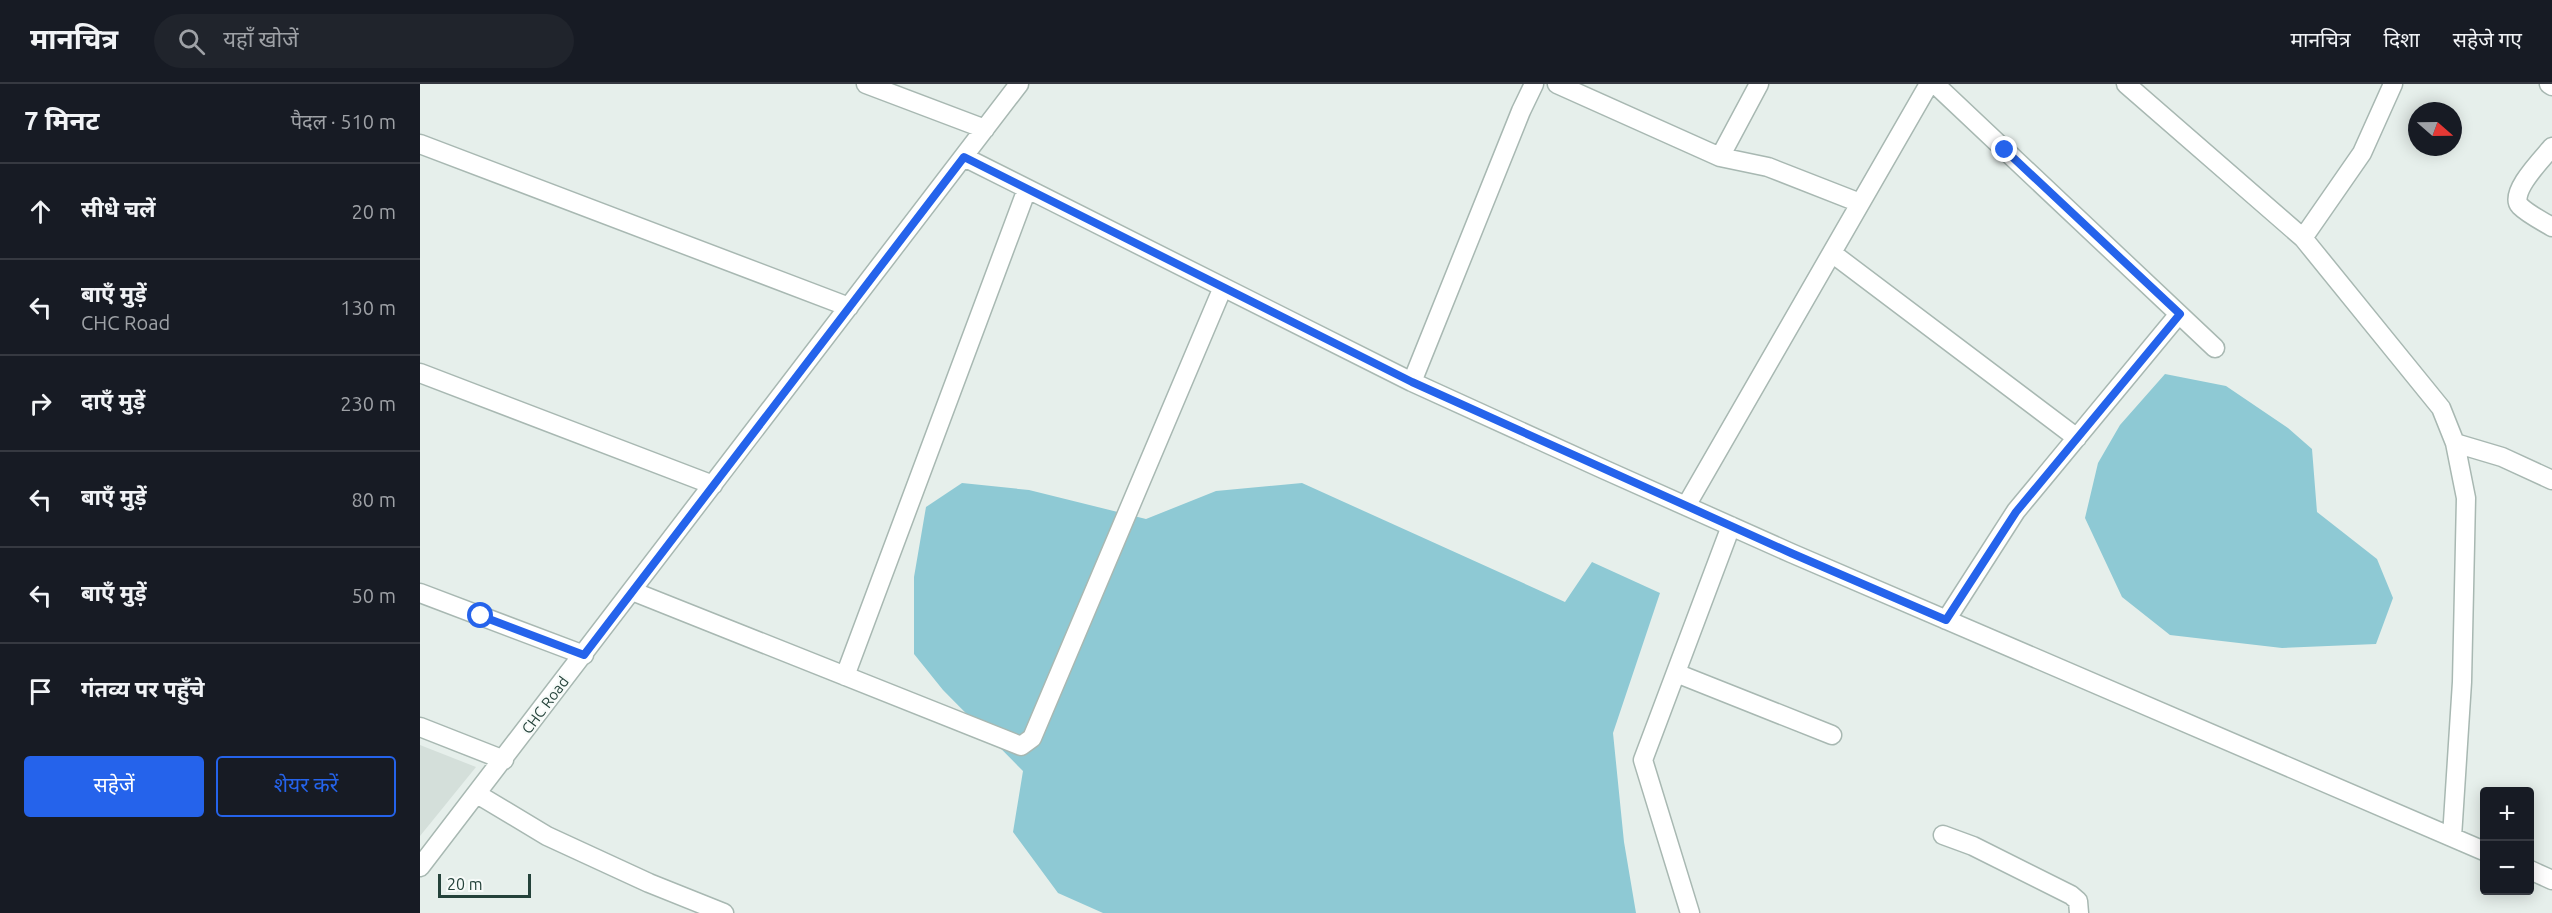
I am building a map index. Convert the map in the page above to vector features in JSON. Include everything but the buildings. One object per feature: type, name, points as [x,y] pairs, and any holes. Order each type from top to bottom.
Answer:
[{"type":"street","points":[[866,84],[985,129]]},
{"type":"street","name":"CHC Road","points":[[420,867],[1019,84]]},
{"type":"street","points":[[1412,382],[1516,122],[1534,84]]},
{"type":"street","points":[[1557,84],[1720,157],[1768,167],[1860,203]]},
{"type":"street","points":[[1720,157],[1759,84]]},
{"type":"street","points":[[1686,506],[1929,84]]},
{"type":"street","points":[[1935,84],[2215,348]]},
{"type":"street","points":[[2126,84],[2303,238],[2442,408],[2455,443],[2466,498],[2462,682],[2452,837]]},
{"type":"street","points":[[2303,238],[2362,153],[2392,84]]},
{"type":"street","points":[[420,144],[849,308]]},
{"type":"street","points":[[2552,147],[2519,189],[2517,198],[2519,205],[2552,227]]},
{"type":"street","points":[[964,157],[1412,382],[1731,526],[2480,849]]},
{"type":"street","points":[[845,676],[1027,189]]},
{"type":"street","points":[[1832,253],[2077,438]]},
{"type":"street","points":[[632,591],[1021,746],[1026,744],[1032,738],[1223,287]]},
{"type":"street","points":[[1946,620],[2016,512],[2180,314]]},
{"type":"street","points":[[420,373],[713,485]]},
{"type":"street","points":[[2455,443],[2502,457],[2552,480]]},
{"type":"street","points":[[1690,913],[1643,760],[1731,526]]},
{"type":"street","points":[[420,593],[584,655]]},
{"type":"street","points":[[1676,673],[1832,735]]},
{"type":"street","points":[[420,727],[504,760]]},
{"type":"street","points":[[477,794],[547,836],[648,883],[724,913]]},
{"type":"street","points":[[1943,836],[1973,846],[2071,895],[2078,901],[2079,913]]},
{"type":"street","points":[[2534,872],[2552,880]]},
{"type":"shaded area","points":[[420,745],[476,767],[420,836]]},
{"type":"water","points":[[2165,374],[2226,386],[2288,428],[2312,449],[2317,512],[2377,559],[2393,598],[2376,644],[2282,648],[2170,635],[2122,597],[2085,518],[2098,463],[2120,425]]},
{"type":"water","points":[[962,483],[1029,490],[1146,519],[1216,491],[1302,483],[1565,602],[1592,562],[1660,593],[1613,733],[1624,842],[1636,913],[1103,913],[1058,893],[1013,832],[1023,771],[943,690],[914,654],[914,577],[926,507]]},
{"type":"route","points":[[481,616],[584,655],[964,157],[1412,382],[1791,553],[1946,620],[2016,512],[2180,314],[2005,150]]}]
